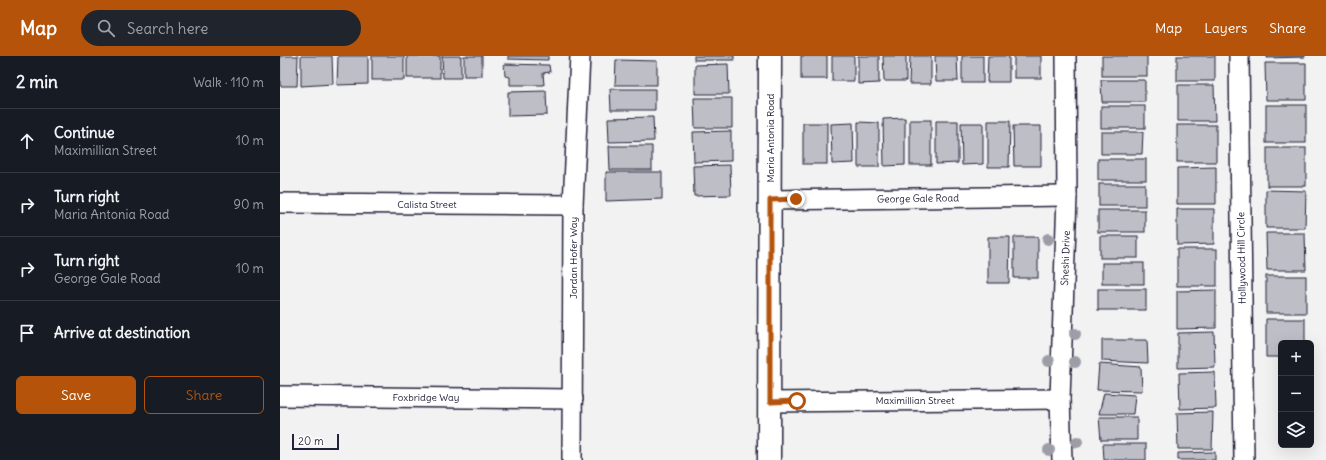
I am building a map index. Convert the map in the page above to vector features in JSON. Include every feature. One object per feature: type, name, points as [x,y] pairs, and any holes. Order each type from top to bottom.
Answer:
[{"type":"street","name":"Jordan Hofer Way","points":[[572,460],[573,205],[580,56]]},
{"type":"street","name":"Maria Antonia Road","points":[[769,460],[770,56]]},
{"type":"street","name":"Sheshi Drive","points":[[1062,460],[1060,399],[1067,196],[1066,56]]},
{"type":"street","name":"Hollywood Hill Circle","points":[[1239,56],[1244,460]]},
{"type":"street","name":"George Gale Road","points":[[770,200],[1067,196]]},
{"type":"street","name":"Calista Street","points":[[280,203],[573,205]]},
{"type":"street","name":"Foxbridge Way","points":[[280,396],[573,399]]},
{"type":"street","name":"Maximillian Street","points":[[770,402],[1060,399]]},
{"type":"building","points":[[280,56],[298,56],[297,86],[280,86]]},
{"type":"building","points":[[301,56],[332,56],[333,84],[301,86]]},
{"type":"building","points":[[338,56],[368,56],[368,84],[337,85]]},
{"type":"building","points":[[372,56],[404,56],[404,80],[372,80]]},
{"type":"building","points":[[407,56],[440,56],[440,78],[407,78]]},
{"type":"building","points":[[442,56],[461,56],[461,78],[443,78]]},
{"type":"building","points":[[464,56],[482,56],[482,76],[464,76]]},
{"type":"building","points":[[508,56],[548,56],[548,60],[508,59]]},
{"type":"building","points":[[694,56],[734,56],[734,60],[694,60]]},
{"type":"building","points":[[801,56],[827,56],[827,79],[801,79]]},
{"type":"building","points":[[832,56],[854,56],[854,81],[832,81]]},
{"type":"building","points":[[858,56],[879,56],[879,83],[858,84]]},
{"type":"building","points":[[883,56],[906,56],[906,81],[884,81]]},
{"type":"building","points":[[910,56],[931,56],[931,84],[909,84]]},
{"type":"building","points":[[935,56],[957,56],[958,81],[936,81]]},
{"type":"building","points":[[962,56],[983,56],[983,83],[962,83]]},
{"type":"building","points":[[988,56],[1009,56],[1009,82],[987,82]]},
{"type":"building","points":[[1014,56],[1041,56],[1041,78],[1014,78]]},
{"type":"building","points":[[1102,56],[1147,56],[1147,76],[1102,76]]},
{"type":"building","points":[[1177,56],[1215,56],[1215,81],[1177,81]]},
{"type":"building","points":[[1267,56],[1305,56],[1305,57],[1267,58]]},
{"type":"building","points":[[616,60],[657,61],[657,85],[615,85]]},
{"type":"building","points":[[1265,63],[1306,63],[1306,100],[1266,100]]},
{"type":"building","points":[[504,64],[549,65],[550,72],[543,73],[544,85],[510,85],[510,77],[505,76]]},
{"type":"building","points":[[728,64],[729,94],[695,94],[695,65]]},
{"type":"building","points":[[1101,80],[1145,80],[1145,102],[1102,102]]},
{"type":"building","points":[[1178,85],[1214,85],[1215,121],[1178,121]]},
{"type":"building","points":[[610,89],[655,89],[655,110],[611,110]]},
{"type":"building","points":[[546,91],[547,115],[508,116],[508,92]]},
{"type":"building","points":[[694,98],[732,98],[732,128],[695,128]]},
{"type":"building","points":[[1266,105],[1306,105],[1306,143],[1266,143]]},
{"type":"building","points":[[1101,106],[1145,106],[1145,128],[1101,128]]},
{"type":"building","points":[[653,117],[654,141],[609,142],[608,118]]},
{"type":"building","points":[[905,118],[905,165],[884,166],[883,119]]},
{"type":"building","points":[[910,120],[931,120],[931,165],[910,165]]},
{"type":"building","points":[[936,121],[958,121],[958,163],[936,164]]},
{"type":"building","points":[[988,121],[1010,121],[1009,167],[988,167]]},
{"type":"building","points":[[858,122],[879,123],[879,167],[858,167]]},
{"type":"building","points":[[803,123],[827,123],[827,164],[803,164]]},
{"type":"building","points":[[853,123],[854,163],[832,164],[831,124]]},
{"type":"building","points":[[961,123],[983,123],[983,164],[962,165]]},
{"type":"building","points":[[1177,125],[1216,125],[1216,162],[1177,162]]},
{"type":"building","points":[[1013,126],[1041,126],[1041,166],[1014,166]]},
{"type":"building","points":[[731,131],[731,161],[694,162],[693,132]]},
{"type":"building","points":[[1101,132],[1143,132],[1142,154],[1101,154]]},
{"type":"building","points":[[609,146],[652,146],[652,170],[610,170]]},
{"type":"building","points":[[1267,148],[1306,148],[1306,186],[1267,186]]},
{"type":"building","points":[[1098,159],[1146,159],[1146,180],[1098,180]]},
{"type":"building","points":[[730,165],[731,195],[694,196],[693,166]]},
{"type":"building","points":[[1216,167],[1216,204],[1177,204],[1177,168]]},
{"type":"building","points":[[606,172],[662,172],[662,199],[606,201]]},
{"type":"building","points":[[1099,184],[1145,184],[1145,206],[1099,206]]},
{"type":"building","points":[[1266,190],[1306,191],[1305,228],[1266,228]]},
{"type":"building","points":[[1177,209],[1214,209],[1214,244],[1177,245]]},
{"type":"building","points":[[1098,210],[1145,210],[1145,232],[1098,232]]},
{"type":"building","points":[[1266,233],[1305,233],[1306,270],[1267,270]]},
{"type":"building","points":[[1100,236],[1138,236],[1138,258],[1100,258]]},
{"type":"building","points":[[988,237],[1010,237],[1009,283],[988,283]]},
{"type":"building","points":[[1014,237],[1038,237],[1038,278],[1014,278]]},
{"type":"building","points":[[1177,249],[1217,249],[1217,286],[1177,286]]},
{"type":"building","points":[[1102,263],[1144,263],[1144,284],[1102,284]]},
{"type":"building","points":[[1266,276],[1306,276],[1306,313],[1266,313]]},
{"type":"building","points":[[1098,289],[1146,289],[1146,310],[1098,310]]},
{"type":"building","points":[[1216,290],[1216,328],[1177,329],[1177,291]]},
{"type":"building","points":[[1266,319],[1305,319],[1305,340],[1278,340],[1278,357],[1266,357]]},
{"type":"building","points":[[1214,332],[1215,367],[1178,368],[1178,333]]},
{"type":"building","points":[[1102,340],[1147,340],[1148,363],[1102,361]]},
{"type":"building","points":[[1099,364],[1141,367],[1142,391],[1097,390]]},
{"type":"building","points":[[1215,372],[1216,408],[1180,409],[1179,373]]},
{"type":"building","points":[[1104,393],[1135,395],[1133,414],[1099,414]]},
{"type":"building","points":[[1213,412],[1212,449],[1178,449],[1177,413]]},
{"type":"building","points":[[1099,417],[1137,417],[1137,440],[1101,440]]},
{"type":"building","points":[[1103,444],[1146,444],[1146,460],[1104,460]]},
{"type":"building","points":[[1215,452],[1215,460],[1178,460],[1178,453]]},
{"type":"route","points":[[796,199],[770,200],[770,402],[797,401]]}]
